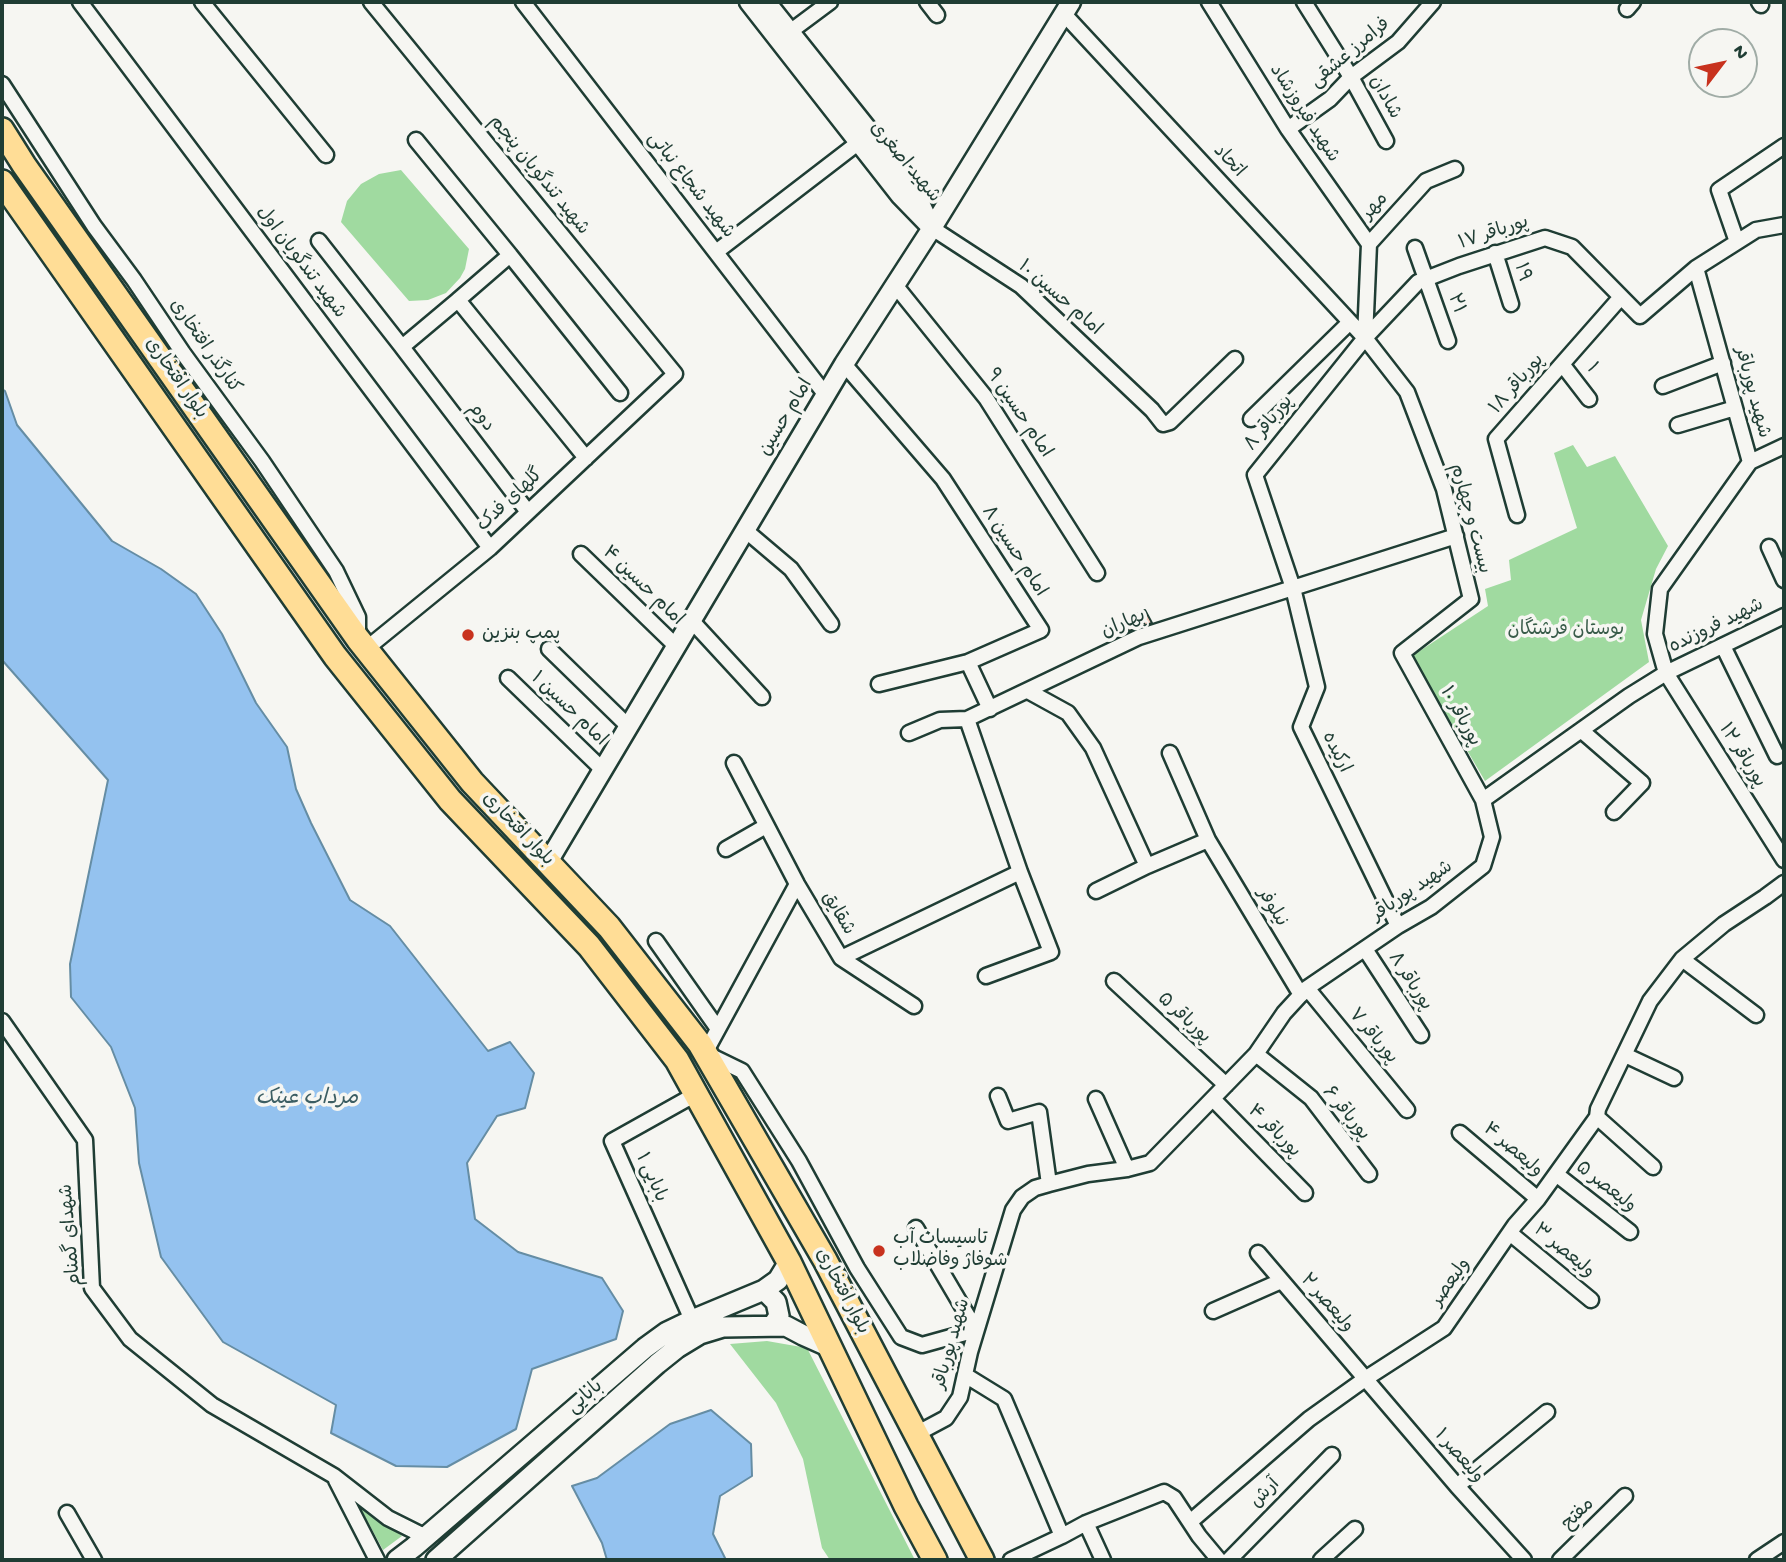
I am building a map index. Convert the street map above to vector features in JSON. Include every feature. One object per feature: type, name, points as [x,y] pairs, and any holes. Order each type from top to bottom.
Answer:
[{"type":"highway","name":"بلوار افتخاری","points":[[2,130],[362,644],[471,782],[609,927],[705,1054],[825,1260],[982,1560]]},
{"type":"highway","name":"بلوار افتخاری","points":[[2,182],[335,656],[450,800],[589,946],[677,1060],[789,1262],[906,1506],[935,1560]]},
{"type":"main road","name":"بابایی","points":[[397,1560],[645,1348],[667,1332],[764,1290],[778,1280],[789,1262]]},
{"type":"main road","points":[[764,1290],[776,1302],[778,1309],[779,1315],[773,1325]]},
{"type":"main road","name":"بابایی","points":[[436,1560],[677,1348],[700,1334],[723,1327],[786,1326],[830,1347]]},
{"type":"street","name":"شهید تندگویان اول","points":[[80,2],[490,548]]},
{"type":"street","points":[[202,2],[326,155]]},
{"type":"street","name":"شهید تندگویان پنجم","points":[[371,2],[675,374]]},
{"type":"street","name":"شهید شجاع نباتی","points":[[523,2],[825,394]]},
{"type":"street","name":"شهید اصغری","points":[[750,2],[784,36],[864,138],[911,184],[932,228]]},
{"type":"street","name":"شهید اصغری","points":[[766,2],[784,36]]},
{"type":"street","points":[[784,36],[830,2]]},
{"type":"street","points":[[927,2],[937,15]]},
{"type":"street","name":"شهید فیروزشاد","points":[[1209,2],[1288,129],[1369,244]]},
{"type":"street","name":"شادان","points":[[1304,2],[1351,77],[1386,141]]},
{"type":"street","name":"فرامرز عشقی","points":[[1288,129],[1330,99],[1351,77],[1398,42],[1433,2]]},
{"type":"street","name":"امام حسین","points":[[548,862],[825,394],[932,228],[1067,8]]},
{"type":"street","name":"اتحاد","points":[[1067,8],[1365,338]]},
{"type":"street","name":"کنارگذر افتخاری","points":[[2,84],[94,226],[262,461],[336,571],[358,617],[362,644]]},
{"type":"street","points":[[716,252],[864,138]]},
{"type":"street","points":[[416,140],[620,393]]},
{"type":"street","points":[[1737,242],[1719,190],[1784,146]]},
{"type":"street","name":"مهر","points":[[1365,338],[1369,244],[1426,181],[1455,169]]},
{"type":"street","points":[[1696,268],[1756,230],[1784,225]]},
{"type":"street","name":"امام حسین ۱۰","points":[[932,228],[1021,286],[1152,410],[1163,424],[1170,422],[1235,359]]},
{"type":"street","name":"پورباقر ۱۷","points":[[1365,338],[1418,282],[1495,253],[1545,238],[1572,247],[1640,316],[1696,268]]},
{"type":"street","name":"دوم","points":[[319,241],[528,512]]},
{"type":"street","name":"۲۱","points":[[1415,248],[1448,341]]},
{"type":"street","name":"۱۹","points":[[1495,253],[1511,304]]},
{"type":"street","points":[[402,347],[510,255]]},
{"type":"street","name":"شهید پورباقر","points":[[1666,673],[1655,634],[1660,589],[1750,462],[1696,268]]},
{"type":"street","name":"امام حسین ۹","points":[[895,285],[986,398],[1097,573]]},
{"type":"street","name":"پورباقر ۱۸","points":[[1517,515],[1496,439],[1621,297]]},
{"type":"street","points":[[458,300],[586,458]]},
{"type":"street","points":[[1251,419],[1350,322]]},
{"type":"street","name":"بیست و چهارم","points":[[1365,338],[1407,392],[1444,488],[1471,599],[1402,653]]},
{"type":"street","name":"پورباقر ۸","points":[[1293,588],[1255,475],[1365,338]]},
{"type":"street","points":[[1662,386],[1723,363]]},
{"type":"street","name":"امام حسین ۸","points":[[844,364],[943,479],[1041,630],[968,662],[879,684]]},
{"type":"street","name":"۱","points":[[1562,364],[1589,399]]},
{"type":"street","name":"گلهای فدک","points":[[362,644],[490,548],[675,374]]},
{"type":"street","points":[[1678,425],[1735,408]]},
{"type":"street","points":[[1750,462],[1784,446]]},
{"type":"street","points":[[745,530],[791,569],[831,624]]},
{"type":"street","name":"بهاران","points":[[909,733],[940,720],[967,719],[1139,637],[1456,536]]},
{"type":"street","points":[[1769,547],[1784,580]]},
{"type":"street","name":"امام حسین ۴","points":[[581,554],[676,646]]},
{"type":"street","name":"ارکیده","points":[[1293,588],[1317,687],[1301,727],[1398,926]]},
{"type":"street","name":"شهید فروزنده","points":[[1666,673],[1784,616]]},
{"type":"street","points":[[691,620],[762,697]]},
{"type":"street","points":[[1723,646],[1777,756]]},
{"type":"street","points":[[550,649],[628,726]]},
{"type":"street","name":"پورباقر ۱۰","points":[[1402,653],[1483,800]]},
{"type":"street","points":[[968,662],[990,709]]},
{"type":"street","points":[[1483,800],[1629,696],[1666,673]]},
{"type":"street","name":"پورباقر ۱۲","points":[[1666,673],[1784,860]]},
{"type":"street","name":"امام حسین ۱","points":[[508,678],[602,769]]},
{"type":"street","points":[[1028,691],[1069,713],[1093,748],[1147,866]]},
{"type":"street","points":[[967,719],[1051,952],[986,976]]},
{"type":"street","points":[[1582,731],[1642,783],[1614,812]]},
{"type":"street","name":"نیلوفر","points":[[1170,754],[1208,840],[1304,992]]},
{"type":"street","points":[[734,764],[797,884]]},
{"type":"street","name":"شهید پورباقر","points":[[916,1434],[946,1418],[960,1397],[976,1330],[1013,1210],[1022,1198],[1035,1188],[1049,1184],[1150,1163],[1256,1054],[1284,1013],[1304,992],[1398,926],[1431,907],[1483,866],[1492,836],[1483,800]]},
{"type":"street","points":[[726,849],[766,826]]},
{"type":"street","points":[[1096,891],[1208,840]]},
{"type":"street","name":"شقایق","points":[[797,884],[841,958],[1020,872]]},
{"type":"street","name":"ولیعصر","points":[[1190,1522],[1309,1419],[1444,1328],[1516,1225],[1597,1117],[1598,1109],[1650,1001],[1682,959],[1724,924],[1784,883]]},
{"type":"street","name":"شقایق","points":[[705,1054],[797,884]]},
{"type":"street","points":[[656,941],[718,1029]]},
{"type":"street","name":"پورباقر ۸","points":[[1365,949],[1421,1035]]},
{"type":"street","points":[[841,958],[914,1006]]},
{"type":"street","points":[[1682,959],[1756,1015]]},
{"type":"street","name":"پورباقر ۵","points":[[1114,981],[1226,1085]]},
{"type":"street","name":"پورباقر ۷","points":[[1304,992],[1407,1110]]},
{"type":"street","name":"شهدای گمنام","points":[[2,1021],[85,1140],[92,1288],[130,1339],[212,1405],[334,1476],[388,1518],[426,1537]]},
{"type":"street","points":[[705,1054],[742,1071],[799,1161],[857,1268],[901,1337],[922,1345],[976,1330],[916,1228]]},
{"type":"street","name":"پورباقر ۶","points":[[1256,1054],[1311,1098],[1368,1174]]},
{"type":"street","points":[[1625,1055],[1674,1078]]},
{"type":"street","name":"بابایی ۱","points":[[692,1320],[612,1141],[696,1094]]},
{"type":"street","points":[[998,1096],[1008,1121],[1039,1112],[1049,1184]]},
{"type":"street","points":[[1096,1098],[1127,1169]]},
{"type":"street","name":"پورباقر ۴","points":[[1213,1099],[1306,1193]]},
{"type":"street","points":[[1597,1117],[1653,1167]]},
{"type":"street","name":"ولیعصر ۴","points":[[1460,1133],[1538,1199]]},
{"type":"street","name":"ولیعصر ۵","points":[[1556,1174],[1630,1232]]},
{"type":"street","name":"ولیعصر ۳","points":[[1511,1234],[1591,1300]]},
{"type":"street","name":"ولیعصر ۲","points":[[1258,1253],[1365,1379]]},
{"type":"street","points":[[1213,1311],[1281,1282]]},
{"type":"street","points":[[965,1375],[1004,1399],[1062,1536]]},
{"type":"street","name":"ولیعصر ۱","points":[[1365,1379],[1524,1560]]},
{"type":"street","points":[[1457,1486],[1547,1412]]},
{"type":"street","name":"آرش","points":[[1228,1560],[1332,1455]]},
{"type":"street","points":[[334,1476],[377,1560]]},
{"type":"street","points":[[1011,1560],[1035,1555],[1086,1522],[1164,1492],[1174,1498],[1219,1560]]},
{"type":"street","name":"مفتح","points":[[1560,1560],[1625,1496]]},
{"type":"street","points":[[67,1513],[94,1560]]},
{"type":"street","points":[[1086,1522],[1103,1560]]},
{"type":"street","points":[[1326,1559],[1355,1529]]},
{"type":"street","points":[[1758,1560],[1784,1542]]},
{"type":"green space","points":[[401,170],[469,249],[465,269],[460,278],[446,293],[428,300],[409,301],[341,222],[347,201],[361,184],[379,174]]},
{"type":"green space","name":"بوستان فرشتگان","points":[[1573,445],[1587,467],[1615,456],[1668,546],[1656,569],[1641,620],[1649,662],[1485,781],[1412,656],[1488,606],[1485,589],[1511,580],[1509,560],[1577,528],[1554,453]]},
{"type":"green space","points":[[767,1341],[807,1348],[915,1560],[830,1560],[822,1548],[803,1459],[776,1403],[730,1344]]},
{"type":"green space","points":[[356,1500],[402,1536],[383,1550]]},
{"type":"water","name":"مرداب عینک","points":[[2,389],[17,425],[112,541],[161,569],[196,594],[222,634],[256,703],[287,747],[296,789],[350,900],[390,926],[488,1051],[510,1042],[534,1073],[525,1108],[497,1116],[467,1163],[475,1219],[518,1252],[602,1278],[623,1311],[616,1339],[532,1369],[516,1429],[447,1467],[396,1466],[331,1433],[336,1405],[223,1342],[161,1257],[139,1163],[135,1108],[111,1047],[71,997],[70,964],[108,780],[2,660]]},
{"type":"water","points":[[711,1410],[751,1444],[752,1476],[720,1496],[713,1534],[726,1560],[607,1560],[602,1543],[572,1486],[597,1478],[670,1424]]},
{"type":"building","points":[[1145,610],[1152,623],[1129,631],[1124,621]]},
{"type":"place","name":"پمپ بنزین","points":[[468,635]]},
{"type":"place","name":"تاسیسات آب شوفاژ وفاضلاب","points":[[879,1251]]}]
